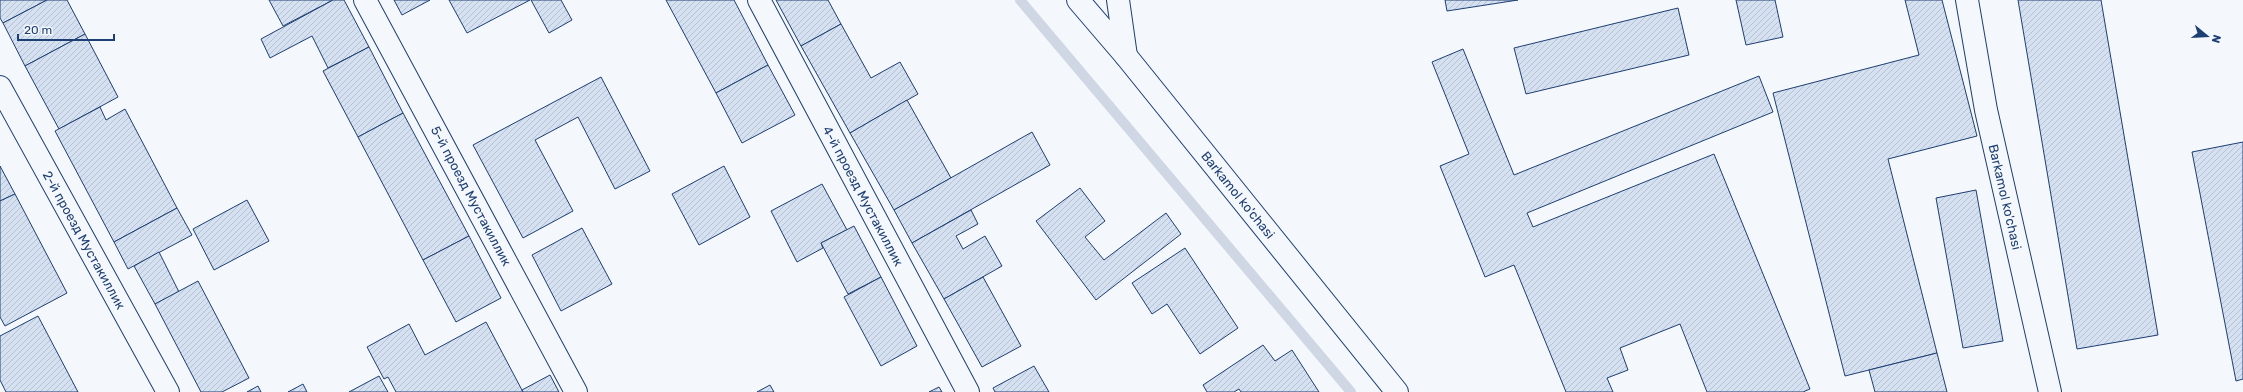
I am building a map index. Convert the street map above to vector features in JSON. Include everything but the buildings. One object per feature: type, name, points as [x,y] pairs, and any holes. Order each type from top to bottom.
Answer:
[{"type":"street","name":"5-й проезд Мустакиллик","points":[[365,0],[576,392]]},
{"type":"street","name":"4-й проезд Мустакиллик","points":[[759,0],[968,392]]},
{"type":"street","name":"Barkamol ko'chasi","points":[[1078,0],[1126,56],[1397,392]]},
{"type":"street","points":[[1118,0],[1126,56]]},
{"type":"street","name":"Barkamol ko'chasi","points":[[1967,0],[1986,110],[2050,392]]},
{"type":"street","name":"2-й проезд Мустакиллик","points":[[0,87],[168,392]]},
{"type":"waterway","points":[[1020,0],[1351,392]]}]
